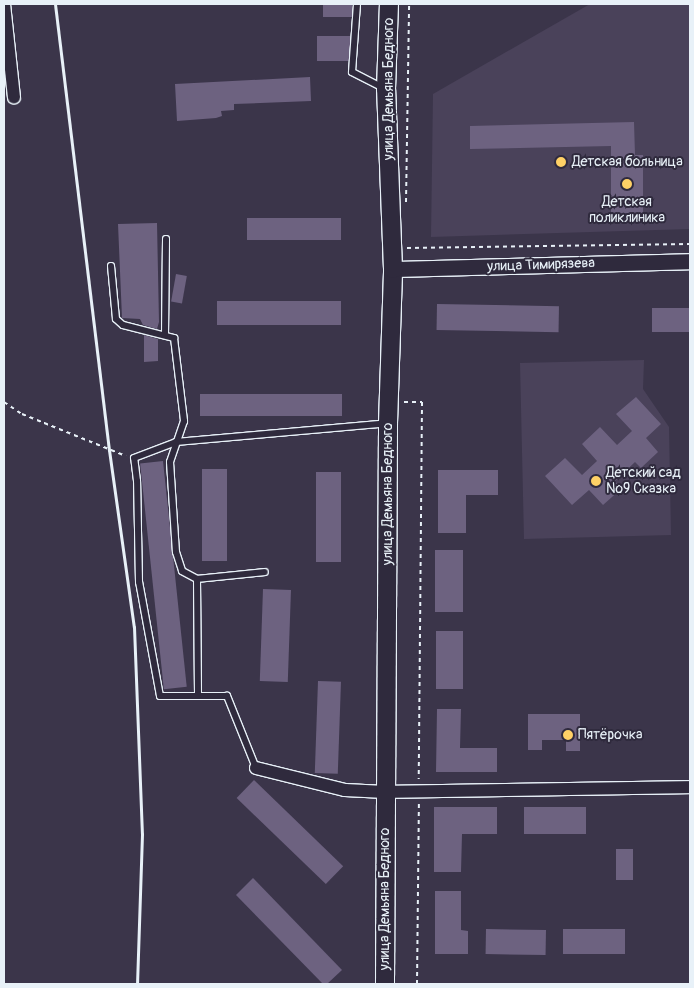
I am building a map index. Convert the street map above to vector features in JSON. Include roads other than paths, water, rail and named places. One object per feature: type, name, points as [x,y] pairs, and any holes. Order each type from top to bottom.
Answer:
[{"type":"main road","name":"улица Демьяна Бедного","points":[[385,984],[388,423],[399,268],[386,89],[389,4]]},
{"type":"street","points":[[4,4],[14,97]]},
{"type":"street","name":"улица Тимирязева","points":[[399,268],[690,261]]},
{"type":"street","points":[[256,768],[345,790],[385,792],[690,787]]},
{"type":"lane","points":[[357,4],[352,72],[386,89]]},
{"type":"lane","points":[[165,335],[166,239]]},
{"type":"lane","points":[[111,266],[116,319],[123,325],[174,338],[184,421],[170,462],[176,552],[182,571],[197,578],[265,572]]},
{"type":"lane","points":[[256,768],[227,696],[160,696],[139,582],[137,481],[134,458],[176,442],[388,423]]},
{"type":"lane","points":[[197,578],[198,696]]},
{"type":"railway","points":[[55,4],[109,450],[134,627],[142,834],[137,984]]},
{"type":"place","name":"Детская больница","points":[[561,162]]},
{"type":"place","name":"Детская поликлиника","points":[[627,184]]},
{"type":"place","name":"Детский сад №9 Сказка","points":[[596,481]]},
{"type":"place","name":"Пятёрочка","points":[[568,735]]}]
